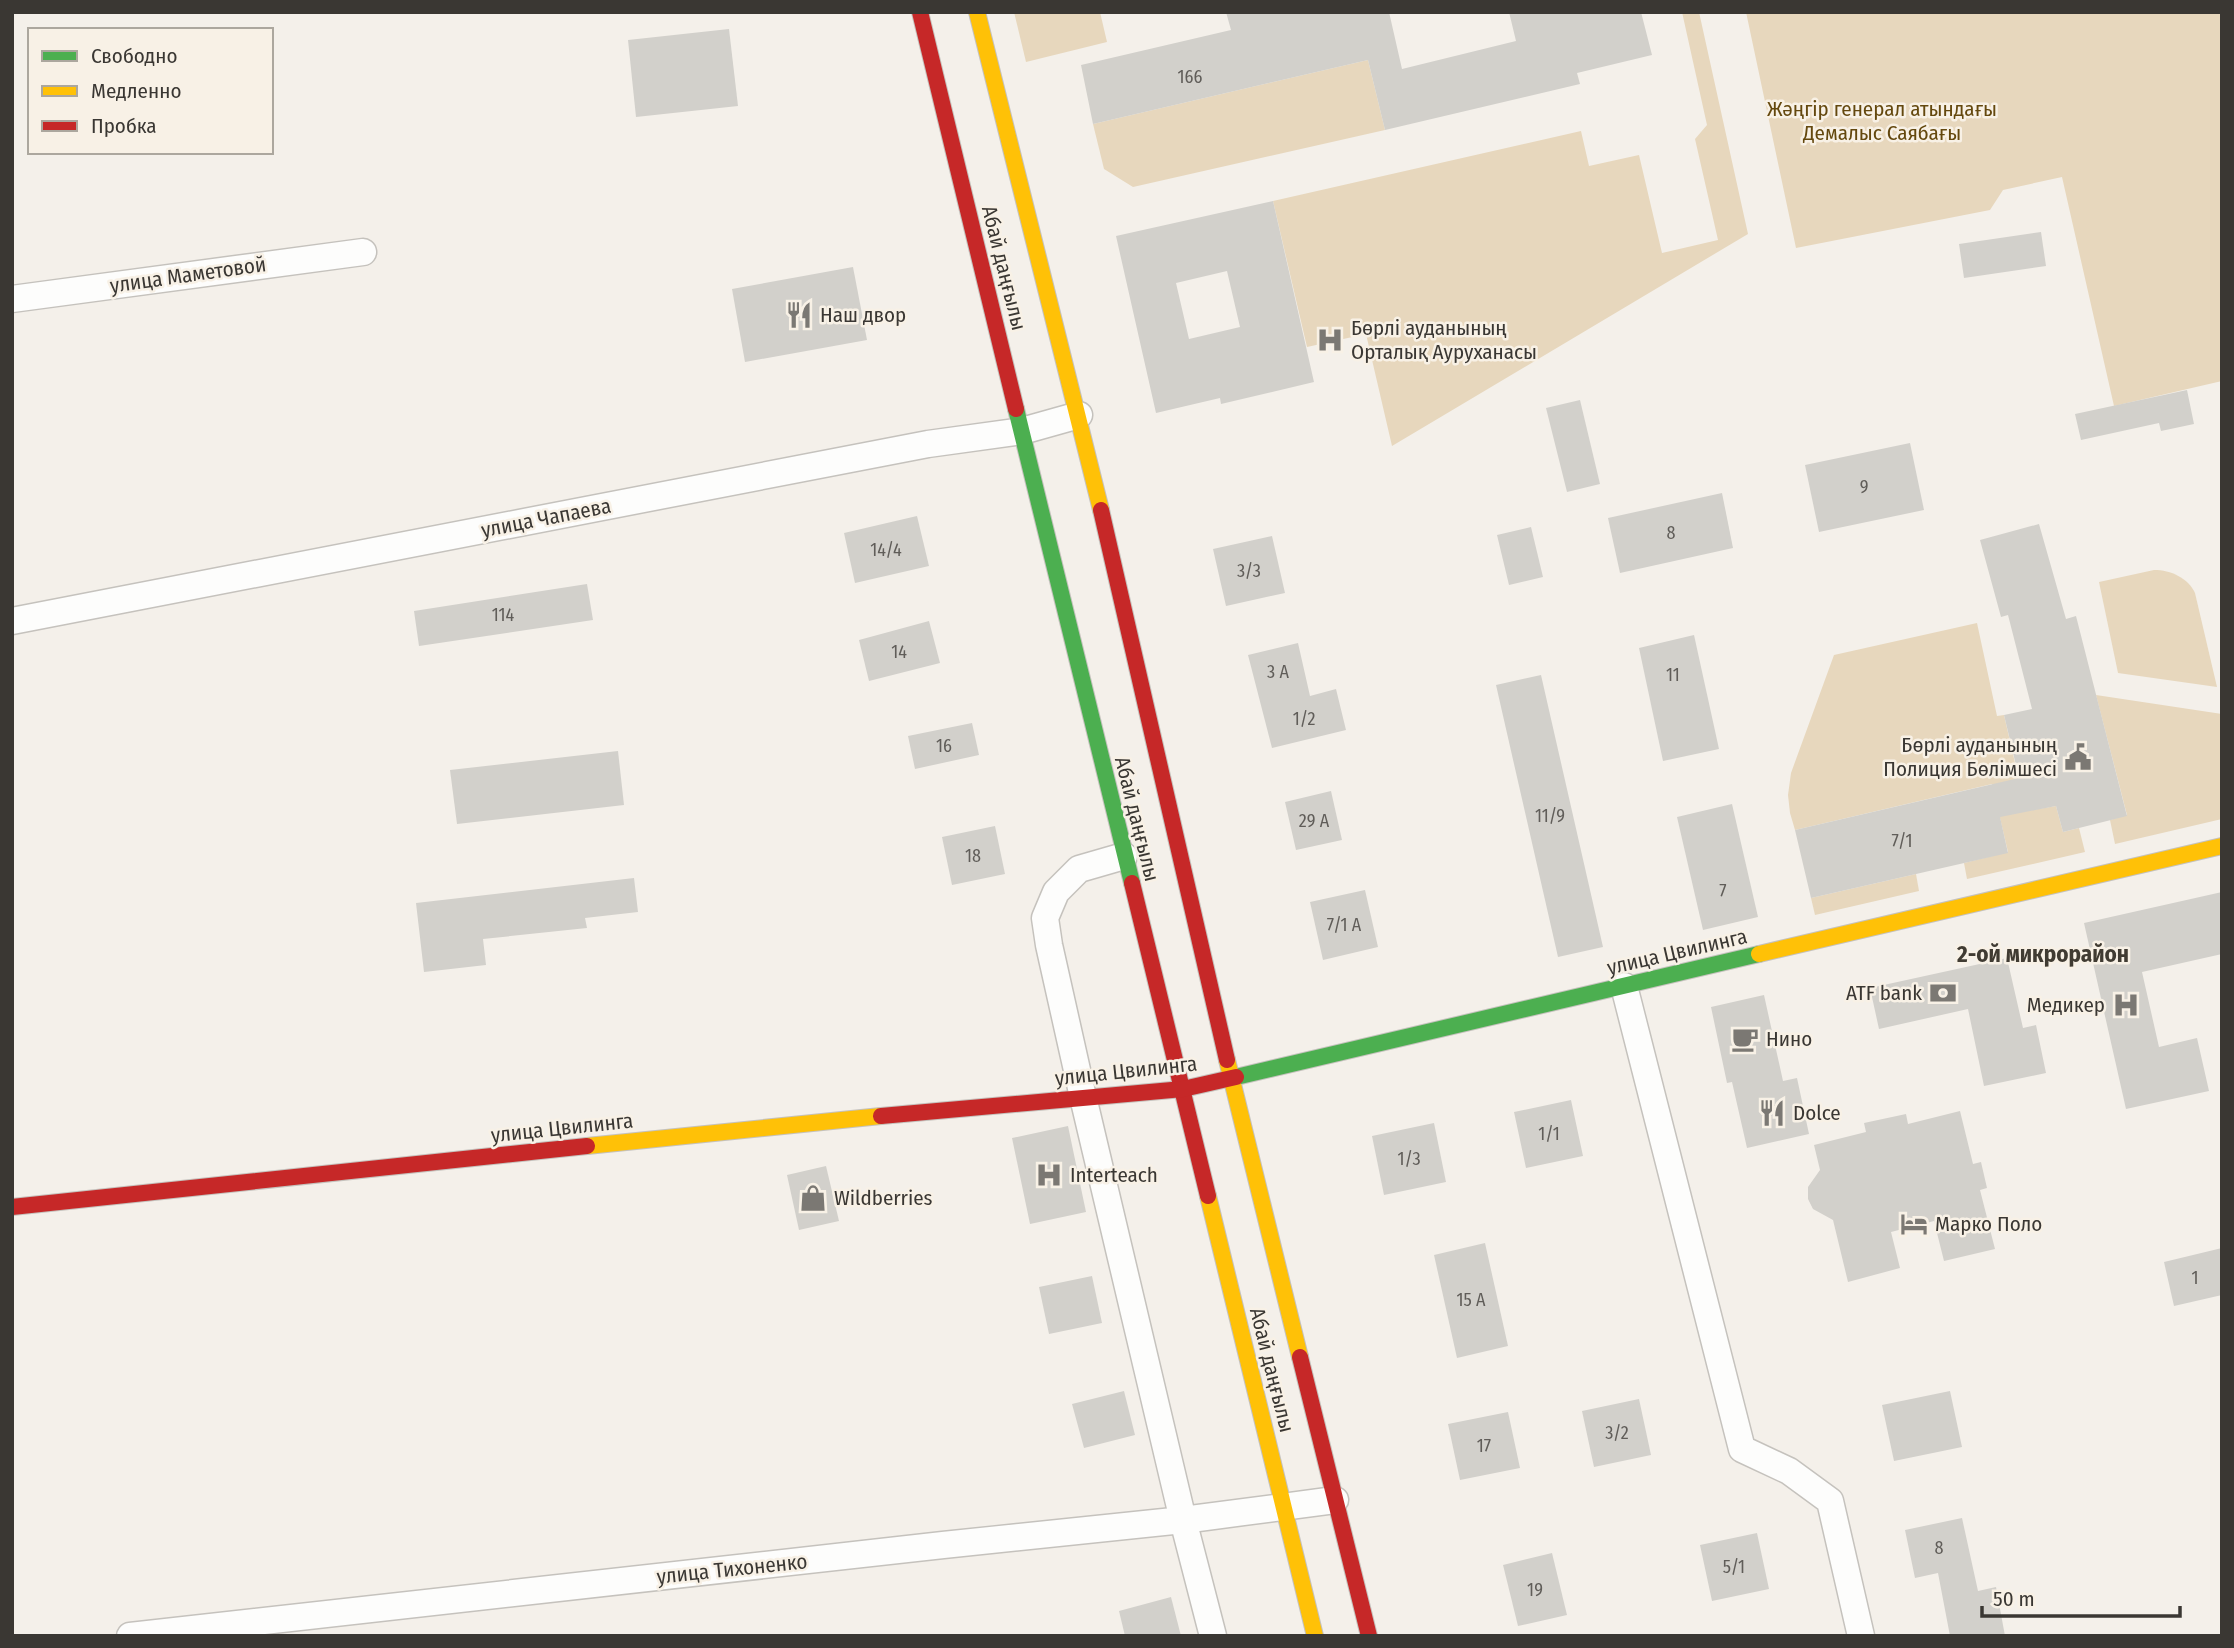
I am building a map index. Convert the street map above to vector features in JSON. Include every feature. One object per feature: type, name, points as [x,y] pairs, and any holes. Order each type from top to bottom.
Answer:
[{"type":"street","name":"Абай даңғылы","points":[[920,12],[1315,1636]]},
{"type":"street","name":"Абай даңғылы","points":[[977,12],[1079,415],[1231,1079],[1369,1636]]},
{"type":"street","name":"улица Маметовой","points":[[12,299],[363,252]]},
{"type":"street","name":"улица Чапаева","points":[[12,621],[928,444],[1023,431],[1079,415]]},
{"type":"street","name":"улица Цвилинга","points":[[12,1207],[644,1140],[1183,1089],[2222,846]]},
{"type":"street","points":[[1124,856],[1079,869],[1056,892],[1045,918],[1083,1097],[1182,1520],[1213,1636]]},
{"type":"street","points":[[1624,986],[1742,1448],[1789,1471],[1830,1502],[1861,1636]]},
{"type":"street","name":"улица Тихоненко","points":[[130,1636],[1182,1520],[1335,1500]]},
{"type":"green space","points":[[1014,12],[1100,12],[1107,42],[1026,62]]},
{"type":"green space","points":[[1682,12],[1699,12],[1748,234],[1392,446],[1366,334],[1307,347],[1273,201],[1581,131],[1589,166],[1639,155],[1662,253],[1718,240],[1695,139],[1707,125]]},
{"type":"green space","name":"Жәңгір генерал атындағы Демалыс Саябағы","points":[[1746,12],[2222,12],[2222,381],[2114,406],[2062,177],[2003,190],[1990,210],[1796,248]]},
{"type":"green space","points":[[1368,60],[1385,130],[1133,187],[1104,169],[1093,124]]},
{"type":"green space","points":[[2154,570],[2167,571],[2178,576],[2188,583],[2195,593],[2217,687],[2118,673],[2099,582]]},
{"type":"green space","points":[[1977,623],[1997,716],[2004,715],[2026,811],[2056,806],[2063,832],[2079,828],[2085,852],[1967,879],[1964,863],[2008,852],[1992,784],[1795,830],[1788,795],[1791,773],[1834,655]]},
{"type":"green space","points":[[2096,695],[2222,714],[2222,819],[2115,844],[2110,820],[2127,815]]},
{"type":"green space","points":[[1916,874],[1919,891],[1815,915],[1811,898]]},
{"type":"building","points":[[1226,12],[1389,12],[1402,69],[1516,41],[1509,12],[1641,12],[1652,55],[1577,73],[1580,84],[1385,130],[1368,60],[1093,124],[1081,65],[1231,30]]},
{"type":"building","points":[[729,29],[738,106],[636,117],[628,40]]},
{"type":"building","points":[[1273,201],[1314,382],[1221,404],[1220,398],[1156,413],[1116,236]],"holes":[[[1227,271],[1240,327],[1189,339],[1176,283]]]},
{"type":"building","points":[[2041,232],[2046,266],[1964,278],[1959,244]]},
{"type":"building","name":"Наш двор","points":[[853,267],[867,340],[745,362],[732,289]]},
{"type":"building","points":[[2187,390],[2194,424],[2161,431],[2159,423],[2081,440],[2075,414]]},
{"type":"building","points":[[1580,400],[1600,484],[1567,492],[1546,408]]},
{"type":"building","points":[[1910,443],[1924,510],[1819,532],[1805,465]]},
{"type":"building","points":[[1722,493],[1733,548],[1620,573],[1608,518]]},
{"type":"building","points":[[917,516],[929,566],[855,583],[844,533]]},
{"type":"building","points":[[2039,524],[2066,619],[2076,616],[2127,816],[2063,832],[2056,806],[2000,817],[2008,853],[1811,898],[1795,830],[2019,778],[2004,715],[2032,709],[2008,615],[2001,617],[1980,540]]},
{"type":"building","points":[[1531,527],[1543,577],[1509,585],[1497,535]]},
{"type":"building","points":[[1272,536],[1285,593],[1226,606],[1213,549]]},
{"type":"building","points":[[587,584],[593,620],[419,646],[414,611]]},
{"type":"building","points":[[929,621],[940,663],[869,681],[859,640]]},
{"type":"building","points":[[1694,635],[1719,749],[1663,761],[1639,648]]},
{"type":"building","points":[[1298,643],[1310,696],[1336,689],[1346,730],[1272,748],[1248,655]]},
{"type":"building","points":[[1541,675],[1603,947],[1558,957],[1496,685]]},
{"type":"building","points":[[972,723],[979,755],[915,769],[908,736]]},
{"type":"building","points":[[618,751],[624,805],[457,824],[450,770]]},
{"type":"building","points":[[1331,791],[1342,840],[1296,850],[1285,802]]},
{"type":"building","points":[[1732,804],[1758,917],[1703,930],[1677,817]]},
{"type":"building","points":[[995,826],[1005,874],[952,885],[942,837]]},
{"type":"building","points":[[634,878],[638,912],[585,918],[587,928],[483,939],[486,965],[424,972],[416,903]]},
{"type":"building","points":[[1365,890],[1378,947],[1323,960],[1310,902]]},
{"type":"building","name":"Медикер","points":[[2222,892],[2222,954],[2142,972],[2159,1047],[2197,1038],[2209,1091],[2126,1109],[2084,923]]},
{"type":"building","points":[[2007,958],[2023,1028],[2036,1025],[2046,1073],[1984,1086],[1968,1009],[1879,1029],[1870,988]]},
{"type":"building","points":[[1764,995],[1783,1081],[1797,1078],[1809,1134],[1747,1148],[1732,1082],[1727,1083],[1711,1007]]},
{"type":"building","points":[[1571,1100],[1583,1156],[1526,1168],[1514,1112]]},
{"type":"building","points":[[1960,1111],[1973,1164],[1981,1162],[1987,1188],[1980,1190],[1995,1249],[1944,1261],[1934,1221],[1891,1232],[1900,1268],[1848,1282],[1833,1220],[1813,1209],[1808,1199],[1808,1187],[1820,1170],[1814,1145],[1866,1132],[1864,1123],[1906,1114],[1908,1124]]},
{"type":"building","points":[[1434,1123],[1446,1182],[1384,1195],[1372,1136]]},
{"type":"building","name":"Interteach","points":[[1068,1126],[1086,1212],[1030,1224],[1012,1138]]},
{"type":"building","name":"Wildberries","points":[[826,1166],[839,1221],[799,1230],[787,1175]]},
{"type":"building","points":[[1485,1243],[1508,1346],[1457,1358],[1434,1255]]},
{"type":"building","points":[[2222,1248],[2222,1295],[2174,1306],[2164,1262]]},
{"type":"building","points":[[1092,1276],[1102,1323],[1049,1334],[1039,1287]]},
{"type":"building","points":[[1124,1391],[1135,1435],[1084,1448],[1072,1404]]},
{"type":"building","points":[[1950,1391],[1962,1447],[1894,1461],[1882,1405]]},
{"type":"building","points":[[1639,1399],[1651,1455],[1594,1467],[1582,1411]]},
{"type":"building","points":[[1508,1412],[1520,1468],[1460,1480],[1448,1424]]},
{"type":"building","points":[[1962,1518],[1978,1591],[1996,1587],[2005,1636],[1950,1636],[1938,1573],[1915,1578],[1905,1530]]},
{"type":"building","points":[[1757,1533],[1769,1589],[1712,1601],[1700,1545]]},
{"type":"building","points":[[1552,1553],[1567,1615],[1518,1626],[1503,1565]]},
{"type":"building","points":[[1171,1597],[1181,1636],[1125,1636],[1119,1611]]},
{"type":"traffic: fast","points":[[1016,409],[1132,883]]},
{"type":"traffic: fast","points":[[1236,1077],[1759,954]]},
{"type":"traffic: slow","points":[[977,12],[1101,510]]},
{"type":"traffic: slow","points":[[1759,954],[2222,846]]},
{"type":"traffic: slow","points":[[1227,1060],[1300,1357]]},
{"type":"traffic: slow","points":[[587,1146],[881,1116]]},
{"type":"traffic: slow","points":[[1208,1196],[1315,1636]]},
{"type":"traffic: jam","points":[[920,12],[1016,409]]},
{"type":"traffic: jam","points":[[1101,510],[1227,1060]]},
{"type":"traffic: jam","points":[[1132,883],[1208,1196]]},
{"type":"traffic: jam","points":[[881,1116],[1183,1089],[1236,1077]]},
{"type":"traffic: jam","points":[[12,1207],[587,1146]]},
{"type":"traffic: jam","points":[[1300,1357],[1369,1636]]},
{"type":"place","name":"Наш двор","points":[[799,315]]},
{"type":"place","name":"Бөрлі ауданының Орталық Ауруханасы","points":[[1330,340]]},
{"type":"place","name":"Бөрлі ауданының Полиция Бөлімшесі","points":[[2078,757]]},
{"type":"place","name":"ATF bank","points":[[1943,993]]},
{"type":"place","name":"Медикер","points":[[2126,1005]]},
{"type":"place","name":"Нино","points":[[1745,1039]]},
{"type":"place","name":"Dolce","points":[[1772,1113]]},
{"type":"place","name":"Interteach","points":[[1049,1175]]},
{"type":"place","name":"Wildberries","points":[[813,1198]]},
{"type":"place","name":"Марко Поло","points":[[1914,1224]]},
{"type":"district","name":"2-ой микрорайон","points":[[2043,954]]}]
